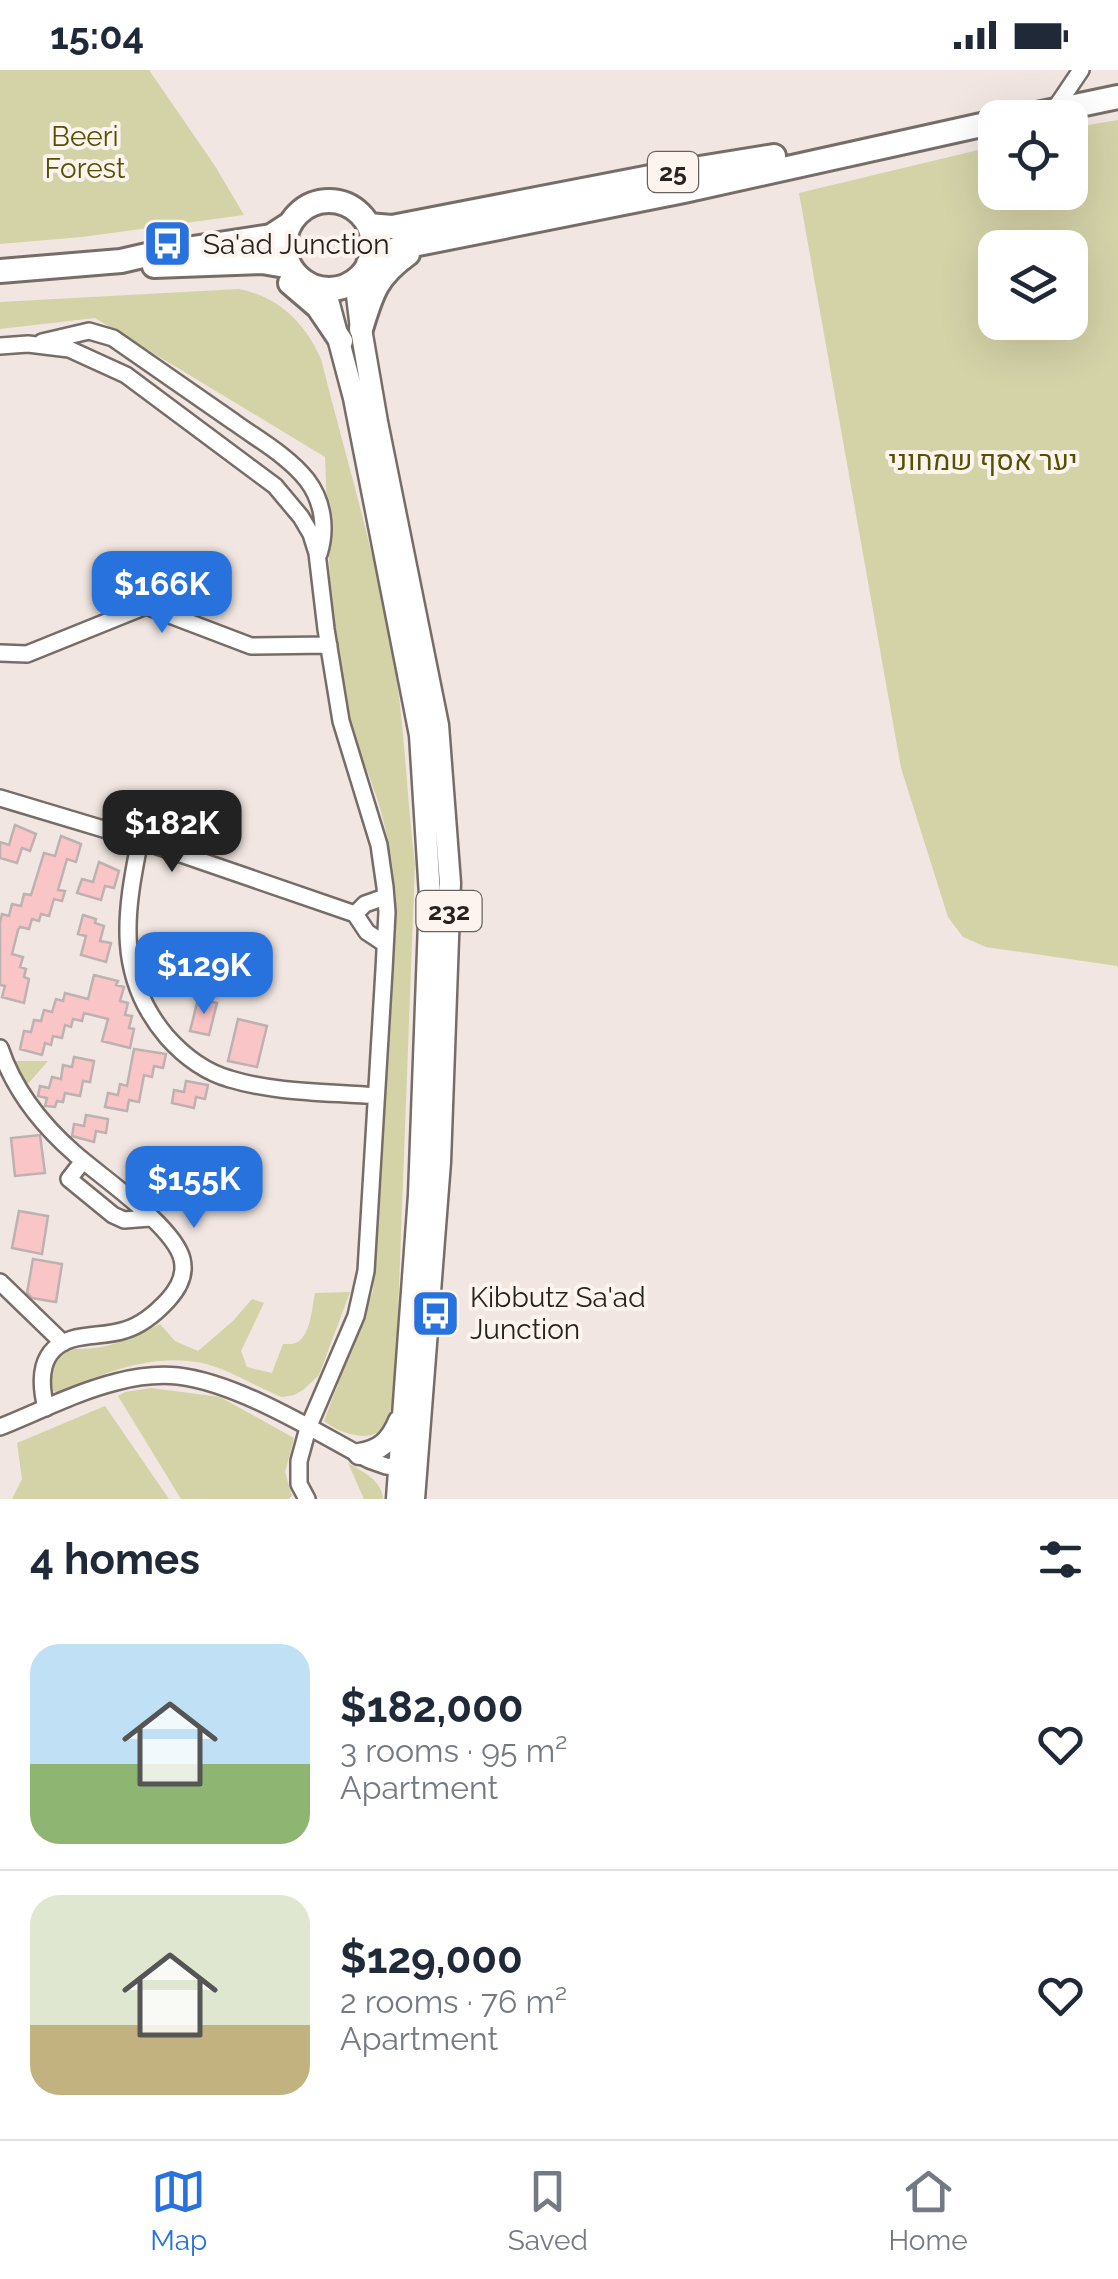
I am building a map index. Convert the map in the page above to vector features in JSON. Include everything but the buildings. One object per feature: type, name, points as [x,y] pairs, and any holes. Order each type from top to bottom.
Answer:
[{"type":"highway","points":[[1088,103],[1118,97]]},
{"type":"highway","name":"25","points":[[368,226],[392,227],[681,171],[978,126]]},
{"type":"highway","name":"25","points":[[318,288],[342,287],[398,248],[978,126]]},
{"type":"highway","points":[[0,271],[121,261],[271,236],[310,205],[324,201],[350,206],[361,214],[372,238],[366,269]]},
{"type":"highway","points":[[291,223],[285,245],[291,267],[318,288]]},
{"type":"highway","points":[[220,264],[278,277],[351,335],[379,278],[400,260],[434,241]]},
{"type":"highway","points":[[121,261],[142,266],[262,262],[291,267]]},
{"type":"main road","name":"232","points":[[366,269],[356,294],[351,335],[354,398],[420,735],[430,895],[419,1195],[404,1410],[414,1499]]},
{"type":"main road","name":"232","points":[[318,288],[351,335],[377,422],[438,725],[450,882],[440,1162],[408,1468],[397,1499]]},
{"type":"main road","points":[[359,1454],[383,1446],[404,1410]]},
{"type":"street","points":[[1061,100],[1081,70]]},
{"type":"street","points":[[33,345],[89,331],[113,338],[278,454],[309,483],[316,497],[324,533],[318,558]]},
{"type":"street","points":[[0,346],[69,349],[126,374],[287,498],[310,534],[318,558],[341,721],[379,846],[386,896],[364,1286],[345,1344],[308,1428],[298,1472],[307,1499]]},
{"type":"street","points":[[0,653],[27,654],[146,606],[250,646],[329,645]]},
{"type":"street","points":[[0,798],[140,840],[355,914],[367,932],[385,944]]},
{"type":"street","points":[[140,840],[127,920],[132,973],[153,1020],[171,1041],[189,1059],[232,1080],[376,1096]]},
{"type":"street","points":[[355,914],[365,904],[386,896]]},
{"type":"street","points":[[0,1048],[12,1078],[49,1130],[171,1236],[183,1262],[183,1274],[173,1295],[154,1314],[133,1328],[74,1338],[53,1350],[43,1366],[41,1388],[46,1408]]},
{"type":"street","points":[[83,1161],[70,1179],[113,1215],[124,1220],[150,1218]]},
{"type":"street","points":[[0,1282],[63,1343]]},
{"type":"street","points":[[0,1427],[116,1382],[176,1376],[239,1393],[386,1466],[408,1468]]},
{"type":"green space","name":"Beeri Forest","points":[[0,70],[149,70],[244,215],[0,244]]},
{"type":"green space","name":"יער אסף שמחוני","points":[[1118,120],[1118,968],[986,947],[963,937],[948,917],[901,768],[799,193],[978,150],[978,210],[1088,210],[1088,125]]},
{"type":"green space","points":[[239,289],[266,298],[289,314],[307,334],[321,359],[377,577],[400,703],[415,864],[395,1392],[380,1431],[365,1436],[342,1432],[324,1421],[373,1291],[396,896],[384,822],[342,686],[331,589],[325,457],[95,318],[0,329],[0,302]]},
{"type":"green space","points":[[12,1061],[48,1061],[26,1086]]},
{"type":"green space","points":[[350,1292],[319,1375],[294,1395],[282,1397],[222,1369],[183,1361],[146,1363],[58,1393],[51,1390],[50,1372],[54,1356],[60,1353],[112,1344],[160,1324],[175,1341],[198,1351],[252,1299],[264,1303],[241,1351],[247,1367],[272,1373],[283,1344],[297,1342],[306,1332],[315,1293]]},
{"type":"green space","points":[[151,1388],[220,1397],[294,1438],[285,1472],[292,1496],[181,1499],[118,1396]]},
{"type":"green space","points":[[105,1406],[169,1499],[12,1499],[22,1479],[17,1443]]},
{"type":"green space","points":[[348,1463],[375,1482],[383,1499],[364,1499]]},
{"type":"place","name":"Sa'ad Junction","points":[[168,244]]},
{"type":"place","name":"Kibbutz Sa'ad Junction","points":[[435,1313]]}]
